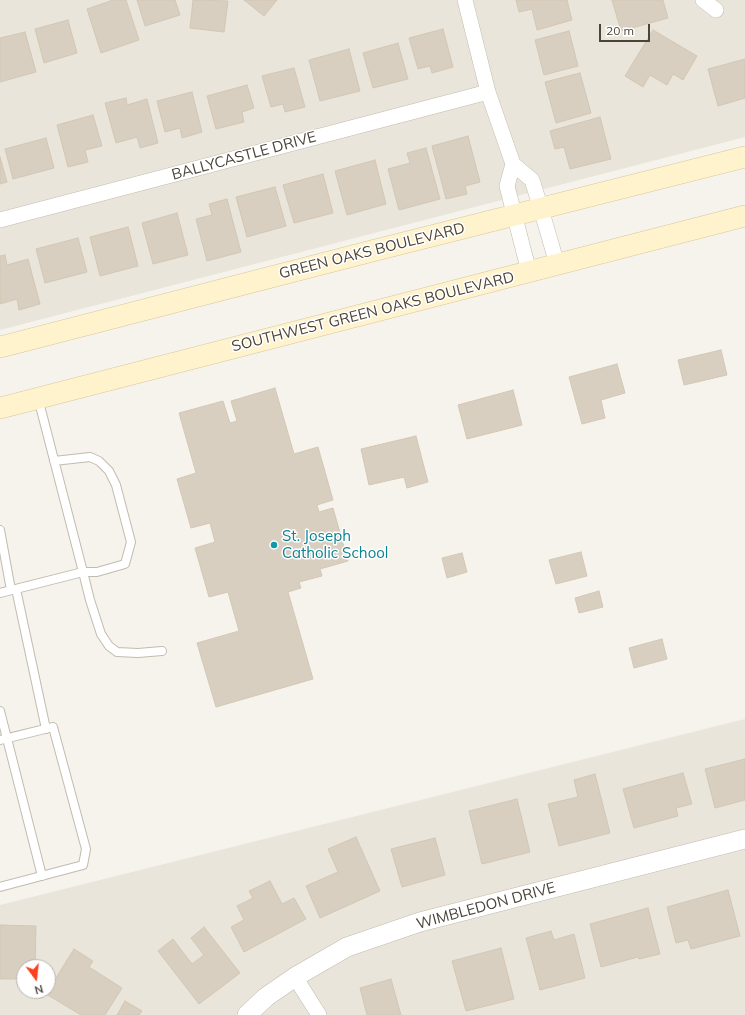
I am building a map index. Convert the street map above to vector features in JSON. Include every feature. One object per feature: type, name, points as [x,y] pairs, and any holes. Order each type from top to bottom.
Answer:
[{"type":"main road","name":"GREEN OAKS BOULEVARD","points":[[0,347],[745,157]]},
{"type":"main road","name":"SOUTHWEST GREEN OAKS BOULEVARD","points":[[0,408],[745,216]]},
{"type":"street","points":[[465,0],[488,92],[513,164],[532,180],[557,264]]},
{"type":"street","points":[[703,0],[716,10]]},
{"type":"street","name":"BALLYCASTLE DRIVE","points":[[0,220],[488,92]]},
{"type":"street","points":[[513,164],[507,186],[529,272]]},
{"type":"street","name":"WIMBLEDON DRIVE","points":[[247,1015],[266,997],[295,977],[347,947],[420,922],[745,839]]},
{"type":"street","points":[[295,977],[320,1015]]},
{"type":"lane","points":[[38,398],[90,600],[101,634],[109,646],[117,652],[138,653],[162,651]]},
{"type":"lane","points":[[0,593],[84,572],[97,572],[125,564],[131,542],[116,485],[109,471],[99,461],[90,458],[54,461]]},
{"type":"lane","points":[[0,530],[46,729]]},
{"type":"lane","points":[[0,712],[4,739],[42,876]]},
{"type":"lane","points":[[0,887],[82,865],[86,849],[53,727],[4,739]]},
{"type":"shaded area","points":[[0,0],[745,0],[745,137],[0,330]]},
{"type":"shaded area","points":[[745,719],[745,1015],[0,1015],[0,905]]},
{"type":"building","points":[[113,0],[126,0],[139,40],[101,53],[87,9]]},
{"type":"building","points":[[137,0],[175,0],[180,15],[145,26]]},
{"type":"building","points":[[193,0],[228,1],[224,32],[190,28]]},
{"type":"building","points":[[244,0],[277,0],[264,16]]},
{"type":"building","points":[[516,0],[567,0],[572,20],[537,30],[532,9],[519,12]]},
{"type":"building","points":[[612,0],[663,0],[668,18],[621,31]]},
{"type":"building","points":[[68,20],[77,53],[44,63],[35,29]]},
{"type":"building","points":[[443,29],[453,67],[432,73],[430,66],[418,69],[409,38]]},
{"type":"building","points":[[653,30],[697,56],[683,80],[673,74],[667,85],[650,75],[643,87],[625,76]]},
{"type":"building","points":[[569,31],[578,66],[544,75],[535,40]]},
{"type":"building","points":[[25,32],[36,72],[0,82],[0,38]]},
{"type":"building","points":[[398,43],[408,79],[373,88],[363,53]]},
{"type":"building","points":[[349,49],[360,91],[320,101],[309,60]]},
{"type":"building","points":[[745,59],[745,98],[718,106],[708,69]]},
{"type":"building","points":[[294,68],[305,107],[285,112],[283,104],[271,107],[262,76]]},
{"type":"building","points":[[580,73],[591,113],[556,123],[545,82]]},
{"type":"building","points":[[247,85],[254,108],[242,112],[244,122],[216,129],[207,96]]},
{"type":"building","points":[[192,92],[202,132],[182,138],[180,128],[165,132],[157,101]]},
{"type":"building","points":[[126,98],[127,105],[147,99],[158,143],[140,148],[137,137],[116,143],[105,103]]},
{"type":"building","points":[[93,115],[102,146],[85,150],[88,162],[68,167],[57,125]]},
{"type":"building","points":[[600,117],[611,159],[570,169],[564,147],[555,149],[550,131]]},
{"type":"building","points":[[468,136],[480,182],[465,186],[467,194],[446,199],[432,146]]},
{"type":"building","points":[[46,138],[54,168],[13,179],[5,149]]},
{"type":"building","points":[[426,148],[440,199],[399,210],[388,169],[410,163],[407,153]]},
{"type":"building","points":[[0,157],[7,182],[0,184]]},
{"type":"building","points":[[375,160],[386,204],[347,215],[335,171]]},
{"type":"building","points":[[323,174],[333,213],[294,223],[283,185]]},
{"type":"building","points":[[275,187],[286,226],[247,237],[236,197]]},
{"type":"building","points":[[227,199],[241,252],[207,261],[196,219],[212,215],[209,204]]},
{"type":"building","points":[[177,213],[188,255],[153,264],[142,223]]},
{"type":"building","points":[[128,227],[138,266],[100,276],[90,237]]},
{"type":"building","points":[[78,238],[87,272],[45,283],[36,249]]},
{"type":"building","points":[[5,255],[7,265],[28,259],[40,304],[19,310],[17,299],[0,304],[0,256]]},
{"type":"building","points":[[721,350],[727,375],[684,385],[678,360]]},
{"type":"building","points":[[617,364],[625,393],[601,400],[605,418],[582,424],[569,377]]},
{"type":"building","name":"St. Joseph Catholic School","points":[[275,388],[294,454],[318,447],[333,500],[317,505],[319,512],[333,508],[348,561],[320,569],[322,576],[299,582],[301,588],[288,592],[313,679],[216,707],[197,643],[239,631],[228,592],[209,597],[195,548],[215,542],[210,523],[191,528],[177,479],[196,473],[179,413],[223,401],[230,423],[237,421],[231,401]]},
{"type":"building","points":[[513,390],[522,425],[467,439],[458,405]]},
{"type":"building","points":[[416,436],[428,482],[407,488],[404,477],[369,485],[361,449]]},
{"type":"building","points":[[581,552],[587,576],[556,584],[549,560]]},
{"type":"building","points":[[462,553],[467,572],[447,578],[442,558]]},
{"type":"building","points":[[599,591],[603,607],[579,613],[575,598]]},
{"type":"building","points":[[662,639],[667,659],[634,668],[629,648]]},
{"type":"building","points":[[745,759],[745,800],[715,808],[705,769]]},
{"type":"building","points":[[683,773],[692,804],[676,808],[678,816],[634,828],[623,789]]},
{"type":"building","points":[[595,774],[610,833],[559,846],[548,804],[578,797],[574,780]]},
{"type":"building","points":[[517,799],[530,852],[482,864],[469,811]]},
{"type":"building","points":[[356,837],[380,891],[320,918],[306,886],[338,872],[328,849]]},
{"type":"building","points":[[435,838],[445,875],[402,887],[391,849]]},
{"type":"building","points":[[270,881],[282,904],[294,898],[306,919],[244,952],[231,927],[244,920],[237,906],[253,898],[249,891]]},
{"type":"building","points":[[728,890],[740,936],[691,949],[688,940],[676,943],[667,907]]},
{"type":"building","points":[[648,908],[660,954],[639,959],[638,957],[601,967],[590,924]]},
{"type":"building","points":[[0,925],[36,926],[35,959],[16,959],[16,979],[0,979]]},
{"type":"building","points":[[204,927],[240,973],[199,1004],[158,951],[173,939],[192,964],[204,955],[191,938]]},
{"type":"building","points":[[551,931],[554,940],[574,934],[585,978],[540,990],[526,938]]},
{"type":"building","points":[[501,948],[514,999],[466,1011],[452,961]]},
{"type":"building","points":[[74,949],[93,961],[89,967],[122,988],[105,1015],[81,1015],[54,999],[56,999],[56,978]]},
{"type":"building","points":[[391,979],[401,1015],[367,1015],[360,988]]},
{"type":"building","points":[[125,1001],[142,1011],[139,1015],[117,1015]]},
{"type":"place","name":"St. Joseph Catholic School","points":[[274,545]]}]
